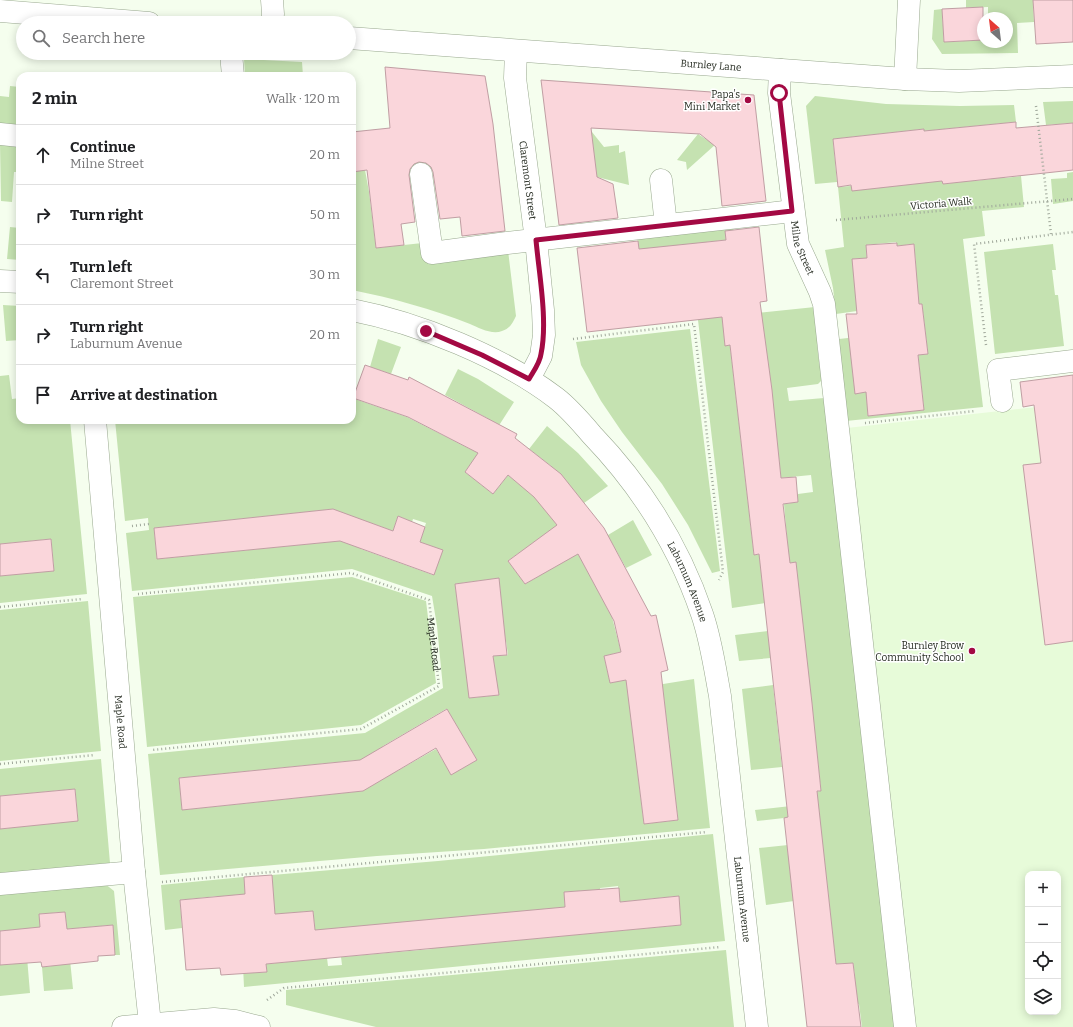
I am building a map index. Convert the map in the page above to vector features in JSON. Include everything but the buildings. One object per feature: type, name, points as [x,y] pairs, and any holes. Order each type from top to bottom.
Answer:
[{"type":"street","points":[[272,0],[273,16]]},
{"type":"street","points":[[905,79],[910,0]]},
{"type":"street","points":[[0,11],[62,16]]},
{"type":"street","name":"Burnley Lane","points":[[356,39],[905,79],[959,81],[1073,76]]},
{"type":"street","name":"Claremont Street","points":[[516,50],[515,78],[536,240],[544,336],[541,356],[529,379]]},
{"type":"street","points":[[232,60],[233,72]]},
{"type":"street","name":"Milne Street","points":[[780,70],[779,93],[792,211],[798,244],[824,304],[905,1027]]},
{"type":"street","points":[[0,134],[16,136]]},
{"type":"street","points":[[421,174],[432,253],[792,211]]},
{"type":"street","points":[[661,180],[666,225]]},
{"type":"street","points":[[0,281],[16,282]]},
{"type":"street","name":"Laburnum Avenue","points":[[356,311],[376,315],[429,331],[482,355],[529,379],[557,399],[607,450],[638,488],[671,541],[686,572],[702,615],[714,660],[720,696],[757,1027]]},
{"type":"street","points":[[1002,401],[998,370],[1073,361]]},
{"type":"street","name":"Maple Road","points":[[95,424],[134,872],[150,1024]]},
{"type":"street","points":[[0,884],[134,872]]},
{"type":"street","points":[[123,1027],[214,1018],[259,1027]]},
{"type":"path","points":[[1036,106],[1051,234]]},
{"type":"path","name":"Victoria Walk","points":[[836,220],[1073,199]]},
{"type":"path","points":[[998,370],[986,354],[974,244],[1073,232]]},
{"type":"path","points":[[566,339],[694,324],[724,572],[717,584]]},
{"type":"path","points":[[837,426],[985,409],[1002,401]]},
{"type":"path","points":[[129,526],[149,524]]},
{"type":"path","name":"Maple Road","points":[[136,594],[352,573],[429,600],[439,686],[361,729],[150,750]]},
{"type":"path","points":[[0,607],[84,599]]},
{"type":"path","points":[[0,764],[99,755]]},
{"type":"path","points":[[154,882],[710,831]]},
{"type":"path","points":[[265,1002],[284,988],[724,947]]},
{"type":"shaded area","points":[[966,0],[1033,0],[1034,22],[1017,23],[1018,53],[942,54],[932,39],[934,10],[942,9],[944,42],[977,40],[977,48],[1013,48],[1013,12],[988,12],[988,7],[966,8]]},
{"type":"shaded area","points":[[244,60],[302,62],[303,72],[245,72]]},
{"type":"shaded area","points":[[10,86],[16,87],[16,127],[0,126],[0,96],[9,97]]},
{"type":"shaded area","points":[[815,96],[886,104],[960,106],[1014,105],[1016,122],[924,131],[924,129],[833,139],[837,182],[815,184],[806,106]]},
{"type":"shaded area","points":[[1073,101],[1073,123],[1046,125],[1043,102]]},
{"type":"shaded area","points":[[588,127],[604,147],[619,145],[619,153],[625,151],[629,185],[597,177]]},
{"type":"shaded area","points":[[714,131],[716,144],[687,170],[686,162],[677,160],[698,134],[707,140]]},
{"type":"shaded area","points":[[0,143],[16,145],[16,172],[14,172],[12,202],[1,201]]},
{"type":"shaded area","points":[[365,170],[376,248],[506,234],[516,316],[509,327],[498,332],[490,332],[427,309],[397,300],[356,291],[356,171]]},
{"type":"shaded area","points":[[1073,172],[1073,201],[1053,204],[1051,179],[1067,178],[1067,173]]},
{"type":"shaded area","points":[[1004,173],[1005,178],[1021,176],[1024,207],[982,211],[985,236],[963,239],[983,407],[846,421],[839,339],[875,335],[883,399],[867,400],[868,416],[924,410],[918,355],[928,354],[922,304],[913,305],[916,265],[914,244],[897,246],[896,242],[866,245],[867,258],[853,259],[857,311],[836,314],[833,288],[825,250],[844,247],[838,187],[942,179],[943,184],[960,182],[973,176],[974,181],[991,179],[991,174]]},
{"type":"shaded area","points":[[733,226],[735,239],[707,242],[756,313],[815,307],[818,354],[822,380],[818,384],[787,388],[789,401],[824,398],[895,1027],[862,1027],[859,1004],[841,1006],[855,976],[853,963],[836,964],[819,814],[757,821],[755,810],[800,805],[799,793],[821,791],[815,736],[765,603],[732,608],[698,320],[640,260],[637,235]],"holes":[[[724,336],[767,360],[781,478],[811,475],[813,492],[798,494],[798,502],[784,504],[788,551],[754,555],[730,345],[725,345]]]},
{"type":"shaded area","points":[[10,227],[16,228],[16,260],[7,259]]},
{"type":"shaded area","points":[[1053,244],[1056,270],[1052,270],[1055,295],[1058,295],[1064,346],[995,354],[984,252]]},
{"type":"shaded area","points":[[3,305],[16,306],[16,340],[6,341]]},
{"type":"shaded area","points":[[690,329],[720,571],[712,573],[688,525],[662,484],[622,432],[601,401],[581,365],[576,342]]},
{"type":"shaded area","points":[[378,339],[401,347],[391,374],[370,367]]},
{"type":"shaded area","points":[[458,369],[478,379],[514,402],[498,427],[465,472],[493,494],[508,475],[530,492],[551,466],[529,449],[547,426],[578,453],[608,486],[584,503],[574,546],[578,553],[633,520],[652,555],[626,568],[613,545],[582,561],[612,617],[621,652],[604,656],[610,683],[655,673],[657,685],[694,679],[710,828],[484,849],[377,856],[160,875],[148,754],[365,733],[443,688],[437,626],[432,596],[352,569],[132,591],[126,533],[149,530],[148,518],[125,521],[115,424],[356,424],[356,399],[407,417],[470,449],[487,418],[445,395]],"holes":[[[335,509],[338,541],[157,559],[154,528]],[[398,516],[412,522],[413,519],[426,523],[420,542],[434,573],[433,575],[361,549],[371,523],[393,531]],[[520,552],[539,576],[525,584],[508,561]],[[484,580],[491,643],[506,641],[508,655],[493,656],[498,695],[470,698],[455,584]],[[663,694],[670,750],[665,750]],[[446,709],[477,760],[451,774],[436,749],[397,771],[383,746]],[[359,760],[362,791],[182,810],[179,778]],[[671,764],[678,820],[644,824],[637,768]]]},
{"type":"shaded area","points":[[9,375],[12,399],[16,398],[16,424],[70,424],[87,594],[0,603],[0,576],[54,570],[51,539],[0,544],[0,376]]},
{"type":"shaded area","name":"Burnley Brow Community School","points":[[1073,403],[1073,1027],[912,1027],[847,428]]},
{"type":"shaded area","points":[[352,577],[426,601],[436,683],[361,725],[147,747],[133,597]]},
{"type":"shaded area","points":[[88,601],[101,751],[0,761],[0,610]]},
{"type":"shaded area","points":[[768,631],[771,658],[739,661],[735,635]]},
{"type":"shaded area","points":[[773,685],[782,767],[751,770],[742,689]]},
{"type":"shaded area","points":[[101,759],[110,863],[0,873],[0,829],[78,820],[75,789],[0,796],[0,769]]},
{"type":"shaded area","points":[[713,834],[725,941],[244,987],[243,966],[253,965],[254,973],[267,972],[266,964],[327,958],[328,966],[342,965],[341,957],[432,949],[431,935],[315,930],[313,911],[278,914],[279,933],[218,896],[180,900],[182,928],[165,930],[161,885],[244,877],[246,895],[273,892],[272,875],[438,861]],"holes":[[[618,886],[620,902],[678,896],[681,925],[455,946],[565,907],[564,892],[579,891],[602,904],[600,888]]]},
{"type":"shaded area","points":[[788,845],[794,901],[766,905],[759,848]]},
{"type":"shaded area","points":[[104,883],[114,891],[120,955],[115,955],[113,925],[67,929],[65,912],[39,914],[41,931],[26,945],[30,993],[0,996],[0,965],[11,964],[7,930],[0,931],[0,893]]},
{"type":"shaded area","points":[[726,950],[734,1027],[376,1027],[286,1005],[286,990]]},
{"type":"shaded area","points":[[70,960],[73,989],[44,991],[42,967],[52,966],[52,962]]},
{"type":"place","name":"Papa's Mini Market","points":[[748,100]]},
{"type":"place","name":"Burnley Brow Community School","points":[[972,651]]},
{"type":"route","points":[[426,331],[482,355],[529,379],[541,356],[544,336],[536,240],[792,211],[779,93]]}]
